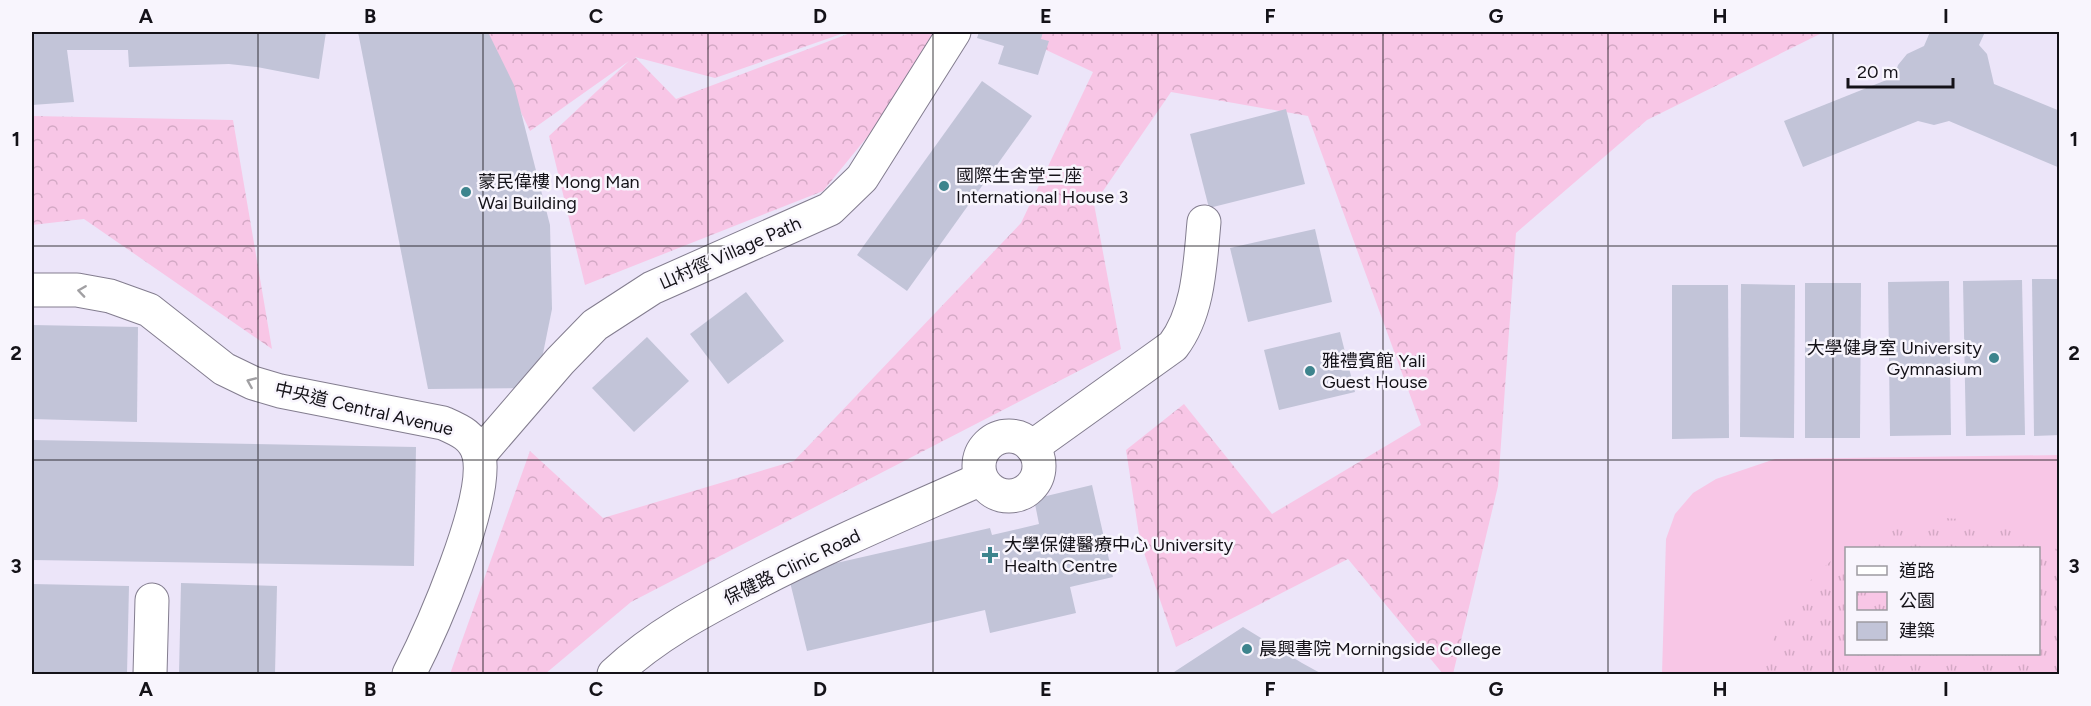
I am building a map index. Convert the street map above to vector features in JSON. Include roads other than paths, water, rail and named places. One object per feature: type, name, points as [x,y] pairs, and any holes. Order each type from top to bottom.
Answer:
[{"type":"street","name":"山村徑 Village Path","points":[[479,455],[596,325],[652,288],[830,209],[862,178],[954,32]]},
{"type":"street","points":[[1032,447],[1173,346],[1178,340],[1189,318],[1199,270],[1204,222]]},
{"type":"street","name":"中央道 Central Avenue","points":[[32,290],[77,290],[110,296],[139,306],[174,328],[224,369],[253,383],[280,391],[443,423],[466,433],[479,455]]},
{"type":"street","points":[[1006,436],[1016,437],[1032,447],[1038,455],[1038,474],[1028,490],[1009,497],[998,495],[981,479],[979,462],[982,453],[997,439],[1006,436]]},
{"type":"street","points":[[409,675],[434,619],[470,525],[477,496],[479,455]]},
{"type":"street","name":"保健路 Clinic Road","points":[[614,675],[650,643],[683,621],[791,565],[981,479]]},
{"type":"street","points":[[150,675],[152,600]]},
{"type":"place","name":"國際生舍堂三座 International House 3","points":[[944,186]]},
{"type":"place","name":"蒙民偉樓 Mong Man Wai Building","points":[[466,192]]},
{"type":"place","name":"大學健身室 University Gymnasium","points":[[1994,358]]},
{"type":"place","name":"雅禮賓館 Yali Guest House","points":[[1310,371]]},
{"type":"place","name":"大學保健醫療中心 University Health Centre","points":[[990,555]]},
{"type":"place","name":"晨興書院 Morningside College","points":[[1247,649]]}]
